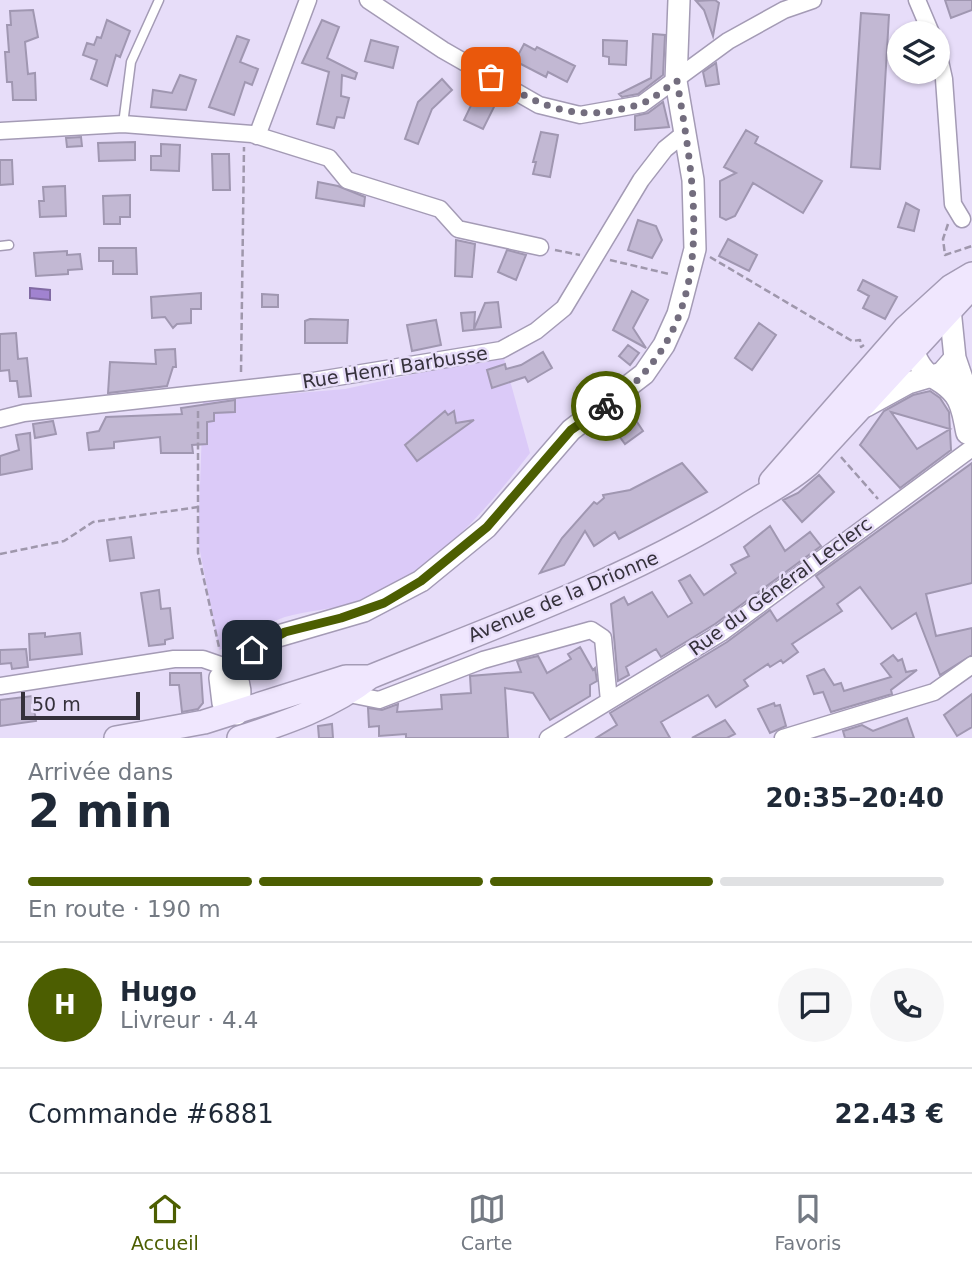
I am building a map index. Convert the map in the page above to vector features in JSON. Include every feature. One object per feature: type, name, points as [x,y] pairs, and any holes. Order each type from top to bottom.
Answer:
[{"type":"main road","name":"Avenue de la Drionne","points":[[936,315],[950,286],[972,274]]},
{"type":"main road","name":"Avenue de la Drionne","points":[[750,504],[904,340],[972,287]]},
{"type":"main road","name":"Avenue de la Drionne","points":[[239,738],[349,694],[370,677],[658,557],[750,504],[796,476],[861,409],[904,340]]},
{"type":"main road","name":"Avenue de la Drionne","points":[[116,738],[237,713],[346,677],[370,677]]},
{"type":"main road","points":[[231,738],[237,713]]},
{"type":"street","points":[[252,135],[308,0]]},
{"type":"street","points":[[368,0],[443,50],[539,104],[580,115],[642,104],[729,41],[785,9],[813,0]]},
{"type":"street","points":[[0,686],[174,659],[224,659],[268,639],[384,603],[421,581],[487,527],[571,430],[644,374],[664,345],[689,279],[695,248],[693,180],[677,81],[679,0]]},
{"type":"street","points":[[917,0],[926,21]]},
{"type":"street","points":[[944,84],[953,204],[962,219]]},
{"type":"street","points":[[0,131],[123,124],[252,135],[329,158],[347,180],[440,209],[458,229],[540,247]]},
{"type":"street","name":"Rue Henri Barbusse","points":[[0,419],[23,413],[313,381],[501,350],[536,331],[564,308],[640,180],[665,149],[685,132]]},
{"type":"street","points":[[936,315],[954,349],[972,407]]},
{"type":"street","points":[[904,340],[921,370],[954,393],[971,437]]},
{"type":"street","points":[[861,409],[908,383],[942,373],[954,349]]},
{"type":"street","name":"Rue du Général Leclerc","points":[[548,738],[722,633],[888,509],[971,437]]},
{"type":"street","points":[[349,694],[379,700],[483,660],[591,630],[603,638],[608,701]]},
{"type":"street","points":[[224,659],[238,677],[240,692],[237,713]]},
{"type":"street","points":[[783,738],[934,692],[972,665]]},
{"type":"lane","points":[[123,124],[131,62],[159,0]]},
{"type":"path","points":[[241,389],[244,145],[252,135]]},
{"type":"path","points":[[953,204],[943,239],[945,255],[972,246]]},
{"type":"path","points":[[540,247],[689,279]]},
{"type":"path","points":[[695,248],[852,341],[860,340],[861,347],[886,335],[904,340]]},
{"type":"path","points":[[196,394],[200,444],[198,553],[224,659]]},
{"type":"path","points":[[845,462],[888,509]]},
{"type":"path","points":[[0,554],[64,541],[93,522],[198,508]]},
{"type":"shaded area","points":[[30,288],[50,290],[50,300],[30,298]]},
{"type":"shaded area","points":[[503,355],[530,453],[472,522],[428,562],[377,593],[348,604],[276,620],[219,650],[198,541],[203,401],[345,389]]},
{"type":"building","points":[[715,0],[719,3],[713,36],[704,10],[696,1]]},
{"type":"building","points":[[945,0],[972,0],[972,10],[951,18]]},
{"type":"building","points":[[33,10],[38,37],[25,42],[28,74],[35,73],[36,100],[13,100],[12,82],[7,82],[5,52],[9,52],[7,25],[11,25],[10,11]]},
{"type":"building","points":[[861,13],[889,15],[880,169],[851,167]]},
{"type":"building","points":[[107,20],[130,31],[120,57],[116,55],[107,86],[91,79],[97,60],[83,55],[87,43],[94,45],[97,37],[101,38]]},
{"type":"building","points":[[322,20],[339,27],[327,58],[357,73],[355,79],[342,75],[341,96],[349,98],[344,118],[337,117],[334,128],[317,124],[329,72],[302,63]]},
{"type":"building","points":[[653,34],[665,35],[663,75],[638,94],[622,97],[619,94],[651,78]]},
{"type":"building","points":[[237,36],[249,40],[240,62],[258,69],[252,85],[245,82],[234,115],[209,107]]},
{"type":"building","points":[[371,40],[398,47],[393,68],[365,61]]},
{"type":"building","points":[[603,40],[627,41],[626,65],[609,64],[609,57],[603,56]]},
{"type":"building","points":[[524,44],[535,50],[537,47],[575,66],[567,82],[548,72],[546,77],[515,61]]},
{"type":"building","points":[[716,63],[719,84],[706,86],[703,72]]},
{"type":"building","points":[[180,75],[196,80],[186,110],[151,107],[153,90],[172,93]]},
{"type":"building","points":[[442,79],[452,90],[432,109],[418,144],[405,139],[418,102]]},
{"type":"building","points":[[476,95],[495,105],[483,129],[464,120]]},
{"type":"building","points":[[663,102],[669,127],[635,130],[635,116],[648,113]]},
{"type":"building","points":[[746,130],[758,137],[755,143],[822,181],[803,213],[753,183],[735,216],[726,220],[720,217],[720,181],[736,173],[724,167]]},
{"type":"building","points":[[541,132],[558,135],[550,177],[533,174],[536,162],[533,162]]},
{"type":"building","points":[[81,137],[82,146],[67,147],[66,138]]},
{"type":"building","points":[[135,142],[135,160],[99,161],[98,143]]},
{"type":"building","points":[[161,144],[180,145],[179,171],[151,170],[151,156],[161,156]]},
{"type":"building","points":[[212,154],[229,154],[230,190],[213,190]]},
{"type":"building","points":[[0,160],[12,160],[13,184],[0,185]]},
{"type":"building","points":[[318,182],[338,186],[365,197],[364,206],[316,198]]},
{"type":"building","points":[[65,186],[66,216],[40,217],[39,201],[44,201],[43,187]]},
{"type":"building","points":[[130,195],[130,217],[120,217],[120,224],[104,224],[103,196]]},
{"type":"building","points":[[906,203],[919,210],[914,231],[898,227]]},
{"type":"building","points":[[638,220],[656,226],[662,240],[652,258],[628,250]]},
{"type":"building","points":[[728,239],[757,255],[749,271],[719,256]]},
{"type":"building","points":[[456,240],[475,244],[472,277],[455,276]]},
{"type":"building","points":[[99,248],[136,248],[137,274],[113,274],[113,261],[99,261]]},
{"type":"building","points":[[507,250],[526,255],[516,280],[498,272]]},
{"type":"building","points":[[67,251],[67,255],[80,254],[82,269],[68,270],[68,274],[36,276],[34,253]]},
{"type":"building","points":[[863,280],[897,297],[885,319],[863,308],[869,296],[858,290]]},
{"type":"building","points":[[632,291],[648,300],[633,328],[646,348],[613,330]]},
{"type":"building","points":[[201,293],[201,309],[191,309],[191,323],[177,324],[173,328],[165,317],[152,318],[151,297]]},
{"type":"building","points":[[262,294],[278,295],[278,307],[262,307]]},
{"type":"building","points":[[498,302],[501,327],[463,331],[461,313],[475,312],[474,329],[485,303]]},
{"type":"building","points":[[348,320],[347,343],[305,343],[305,321]]},
{"type":"building","points":[[436,320],[441,345],[412,351],[407,325]]},
{"type":"building","points":[[759,323],[776,335],[752,370],[735,358]]},
{"type":"building","points":[[16,333],[18,359],[27,358],[31,396],[19,397],[17,381],[10,381],[9,370],[0,371],[0,334]]},
{"type":"building","points":[[628,345],[639,353],[630,365],[619,356]]},
{"type":"building","points":[[175,349],[176,367],[173,367],[167,386],[108,393],[110,362],[156,364],[155,350]]},
{"type":"building","points":[[543,352],[552,368],[528,382],[525,377],[492,388],[487,370],[505,364],[506,369],[521,365]]},
{"type":"building","points":[[930,391],[940,398],[949,412],[950,429],[951,450],[900,488],[860,445],[884,411],[913,395]],"holes":[[[891,412],[950,429],[917,449]]]},
{"type":"building","points":[[235,400],[235,412],[214,413],[214,421],[207,422],[207,444],[192,445],[193,453],[161,453],[160,437],[114,442],[114,448],[89,450],[87,433],[99,431],[106,417],[182,414],[181,408]]},
{"type":"building","points":[[445,411],[448,415],[454,411],[456,423],[474,420],[417,461],[405,445]]},
{"type":"building","points":[[633,416],[643,431],[625,444],[614,429]]},
{"type":"building","points":[[53,421],[56,434],[35,438],[33,424]]},
{"type":"building","points":[[30,433],[32,469],[0,475],[0,456],[19,450],[16,435]]},
{"type":"building","points":[[682,463],[707,492],[619,539],[615,532],[594,546],[585,531],[564,565],[540,573],[562,538],[594,502],[597,504],[604,498],[603,495],[630,490]]},
{"type":"building","points":[[972,463],[972,583],[926,594],[936,636],[972,628],[972,655],[940,675],[916,613],[892,629],[860,587],[837,604],[842,611],[792,644],[798,652],[783,663],[781,660],[770,667],[768,664],[744,680],[748,686],[716,707],[708,695],[661,722],[670,738],[596,738],[617,725],[610,713],[727,642],[770,610],[777,621],[824,587],[816,576]]},
{"type":"building","points":[[819,475],[834,492],[802,522],[783,500],[798,493]]},
{"type":"building","points":[[770,526],[785,551],[810,532],[821,546],[715,624],[661,657],[656,649],[626,667],[629,675],[618,681],[611,604],[624,597],[628,605],[652,592],[668,617],[692,603],[679,581],[690,575],[704,595],[736,573],[731,565],[749,556],[744,547]]},
{"type":"building","points":[[131,537],[134,558],[110,561],[107,540]]},
{"type":"building","points":[[159,590],[161,609],[170,608],[173,638],[165,640],[165,644],[149,646],[141,593]]},
{"type":"building","points":[[45,633],[45,637],[80,633],[82,654],[30,660],[29,634]]},
{"type":"building","points":[[580,647],[593,670],[595,668],[597,681],[590,685],[590,696],[550,720],[533,693],[505,688],[508,738],[406,738],[406,734],[379,736],[379,726],[369,727],[368,708],[382,710],[398,704],[397,712],[442,709],[441,695],[471,693],[470,676],[521,672],[517,661],[538,656],[547,673],[571,659],[568,654]]},
{"type":"building","points":[[26,649],[28,667],[12,669],[11,663],[0,664],[0,650]]},
{"type":"building","points":[[893,655],[898,661],[902,659],[906,672],[917,670],[891,690],[892,694],[831,712],[823,692],[814,694],[807,676],[824,669],[834,685],[841,683],[844,691],[891,677],[881,664]]},
{"type":"building","points":[[170,673],[201,673],[203,703],[198,709],[182,712],[179,685],[170,685]]},
{"type":"building","points":[[972,694],[972,727],[957,736],[944,715]]},
{"type":"building","points":[[32,696],[36,721],[0,726],[0,700]]},
{"type":"building","points":[[774,703],[775,706],[780,705],[786,726],[770,733],[758,709]]},
{"type":"building","points":[[907,718],[914,738],[845,738],[843,731],[862,725],[873,731]]},
{"type":"building","points":[[725,720],[735,734],[727,738],[692,738]]},
{"type":"building","points":[[332,724],[333,738],[319,738],[318,726]]},
{"type":"way so far","points":[[491,77],[539,104],[580,115],[642,104],[677,81],[693,180],[695,248],[689,279],[678,314],[664,345],[644,374],[606,406]]},
{"type":"route","points":[[252,650],[285,632],[341,618],[384,603],[421,581],[487,527],[544,457],[571,430],[606,406]]}]
